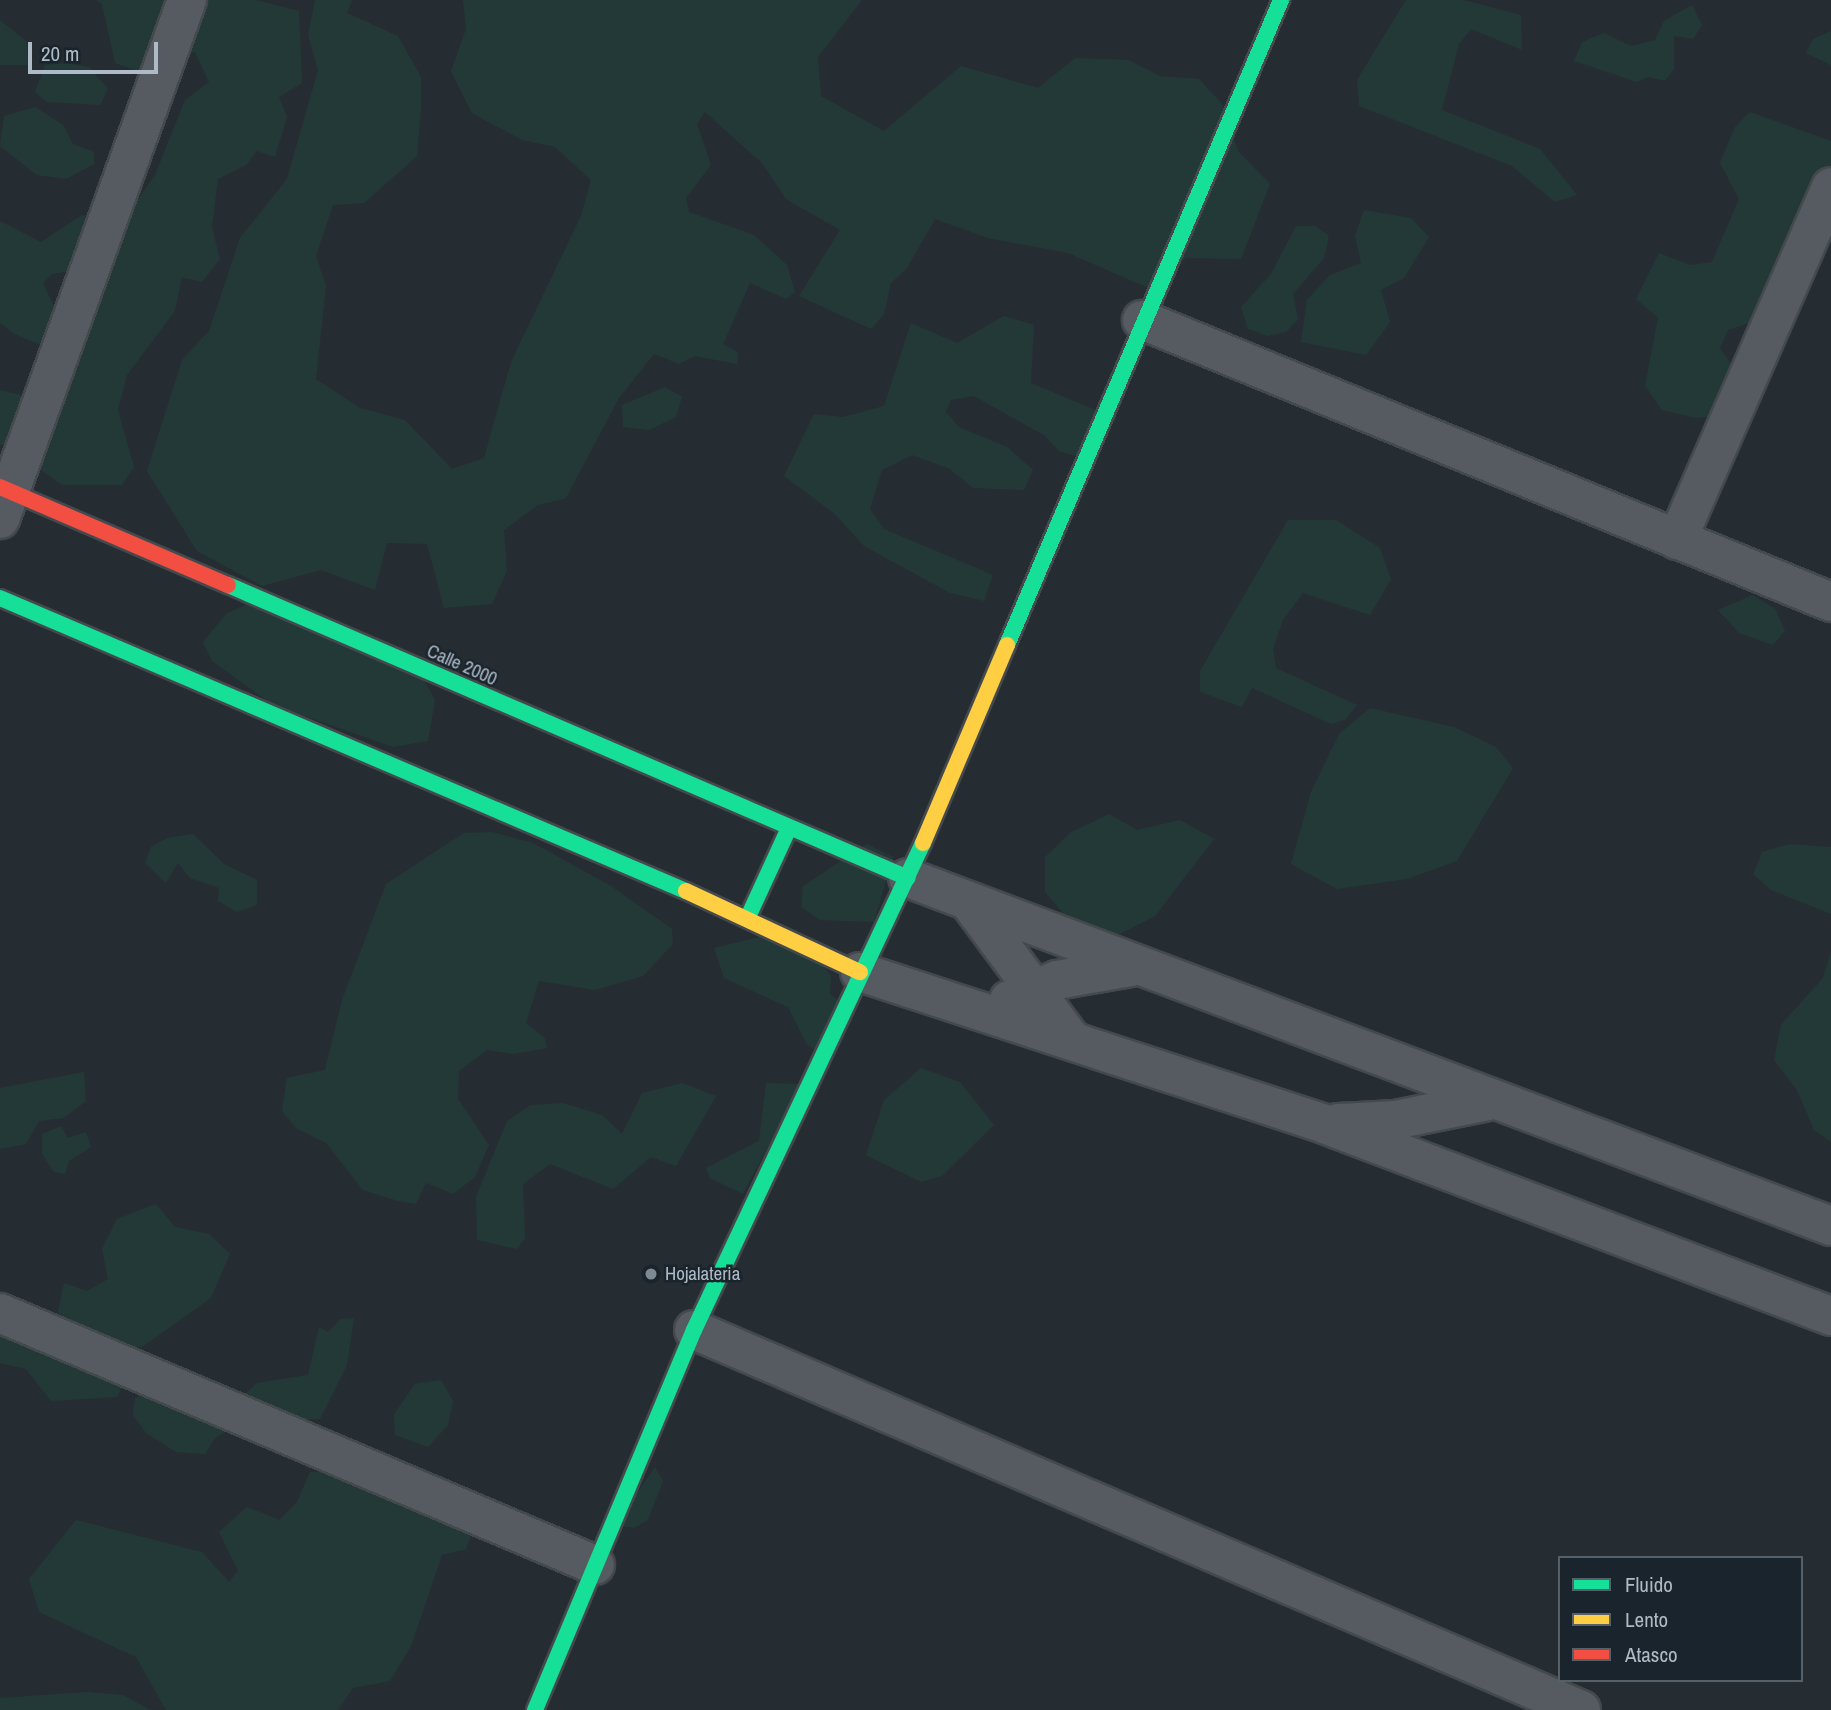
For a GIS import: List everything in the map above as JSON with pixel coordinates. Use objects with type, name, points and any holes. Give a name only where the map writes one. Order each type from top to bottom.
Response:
[{"type":"street","points":[[4,499],[187,0]]},
{"type":"street","points":[[535,1710],[694,1330],[860,972],[908,878],[1142,320],[1281,0]]},
{"type":"street","points":[[1677,540],[1831,187]]},
{"type":"street","points":[[1142,320],[1831,602]]},
{"type":"street","name":"Calle 2000","points":[[4,499],[788,830],[908,878]]},
{"type":"street","points":[[0,598],[748,917],[860,972],[985,1008],[1072,1041],[1324,1124],[1831,1317]]},
{"type":"street","points":[[748,917],[788,830]]},
{"type":"street","points":[[908,878],[1131,967],[1831,1226]]},
{"type":"street","points":[[967,900],[1021,968],[1031,993],[1072,1041]]},
{"type":"street","points":[[985,1008],[1031,993],[1056,980],[1131,967]]},
{"type":"street","points":[[1324,1124],[1395,1120],[1488,1101]]},
{"type":"street","points":[[0,1314],[595,1565]]},
{"type":"street","points":[[694,1330],[1581,1710]]},
{"type":"green space","points":[[96,0],[256,0],[299,11],[302,83],[279,97],[287,117],[275,157],[257,151],[246,165],[218,179],[212,227],[220,259],[202,282],[182,277],[175,311],[127,375],[118,410],[134,467],[122,485],[62,485],[41,470],[42,447],[107,243],[155,175],[185,100],[209,82],[195,52],[164,56],[138,71],[115,63],[102,4]]},
{"type":"green space","points":[[315,0],[352,0],[347,13],[398,36],[421,77],[417,156],[364,203],[333,205],[316,256],[326,286],[316,379],[360,408],[405,420],[452,469],[484,458],[511,362],[581,216],[591,180],[555,147],[522,140],[472,113],[451,71],[466,29],[463,0],[862,0],[818,57],[821,96],[884,131],[961,66],[1038,88],[1075,58],[1128,60],[1160,76],[1199,79],[1222,104],[1238,151],[1270,184],[1241,259],[1186,258],[1153,290],[1068,253],[988,238],[935,219],[907,268],[891,283],[884,314],[871,329],[799,296],[840,230],[786,199],[762,163],[705,112],[697,124],[711,165],[686,198],[689,212],[754,235],[787,265],[795,292],[786,299],[750,283],[723,344],[738,352],[737,364],[695,356],[679,364],[654,354],[619,398],[566,498],[538,505],[504,530],[507,571],[492,604],[444,608],[427,544],[387,543],[375,590],[321,570],[262,586],[197,551],[147,471],[182,360],[209,331],[240,238],[287,179],[318,70],[308,35]]},
{"type":"green space","points":[[1406,0],[1463,0],[1521,15],[1522,50],[1471,29],[1459,44],[1442,110],[1540,149],[1577,195],[1555,202],[1512,166],[1359,106],[1357,80]]},
{"type":"green space","points":[[1692,5],[1702,25],[1693,39],[1674,36],[1674,69],[1665,81],[1648,77],[1637,82],[1574,61],[1582,42],[1604,33],[1631,46],[1655,40],[1664,21]]},
{"type":"green space","points":[[0,20],[27,42],[28,65],[0,65]]},
{"type":"green space","points":[[1831,31],[1831,65],[1806,53],[1813,39]]},
{"type":"green space","points":[[66,63],[89,67],[108,89],[100,105],[47,102],[35,92],[45,65]]},
{"type":"green space","points":[[35,107],[63,125],[73,144],[94,152],[94,164],[66,179],[37,175],[0,146],[4,116]]},
{"type":"green space","points":[[1750,112],[1831,141],[1831,218],[1764,318],[1728,330],[1720,348],[1742,380],[1727,415],[1696,418],[1662,410],[1645,386],[1658,318],[1636,299],[1659,253],[1690,265],[1712,262],[1739,199],[1720,163],[1735,127]]},
{"type":"green space","points":[[1364,210],[1411,218],[1429,237],[1404,278],[1381,290],[1390,322],[1366,355],[1301,342],[1307,300],[1330,275],[1361,263],[1355,236]]},
{"type":"green space","points":[[82,215],[102,224],[93,267],[52,274],[43,283],[59,317],[41,345],[14,334],[0,323],[0,221],[41,242]]},
{"type":"green space","points":[[1296,226],[1315,226],[1329,236],[1324,258],[1293,294],[1298,319],[1286,332],[1268,336],[1248,329],[1241,307],[1271,274]]},
{"type":"green space","points":[[1004,316],[1034,325],[1031,383],[1117,419],[1081,457],[1060,452],[1044,435],[974,396],[951,400],[946,412],[959,427],[1007,447],[1033,470],[1024,490],[973,488],[950,469],[912,455],[882,470],[870,509],[884,529],[993,575],[984,601],[950,593],[864,546],[835,514],[784,476],[814,414],[843,417],[884,406],[911,323],[957,343]]},
{"type":"green space","points":[[665,387],[682,397],[676,417],[649,430],[623,427],[622,405]]},
{"type":"green space","points":[[0,390],[25,396],[18,450],[0,445]]},
{"type":"green space","points":[[1288,520],[1336,520],[1380,548],[1391,579],[1370,615],[1303,593],[1283,620],[1273,649],[1276,668],[1357,705],[1345,720],[1331,724],[1252,688],[1242,707],[1200,692],[1200,671]]},
{"type":"green space","points":[[271,594],[407,650],[435,700],[428,741],[393,747],[273,705],[212,661],[203,642],[227,613]]},
{"type":"green space","points":[[1753,595],[1775,609],[1785,631],[1773,645],[1739,633],[1718,610]]},
{"type":"green space","points":[[1370,708],[1454,727],[1496,747],[1513,768],[1457,861],[1407,879],[1337,889],[1291,864],[1311,792],[1339,734]]},
{"type":"green space","points":[[1109,814],[1137,830],[1180,820],[1214,839],[1155,916],[1114,937],[1071,922],[1045,892],[1045,857],[1070,833]]},
{"type":"green space","points":[[492,832],[533,843],[611,886],[672,929],[673,944],[643,976],[595,990],[539,981],[526,1023],[545,1038],[547,1048],[513,1054],[487,1050],[459,1071],[458,1099],[489,1145],[475,1177],[453,1194],[426,1183],[416,1204],[398,1201],[363,1190],[326,1143],[296,1128],[282,1111],[287,1078],[325,1070],[342,1000],[386,884],[464,833]]},
{"type":"green space","points":[[193,834],[224,864],[257,880],[257,905],[237,912],[218,901],[219,888],[190,878],[178,863],[166,883],[145,863],[151,847],[167,838]]},
{"type":"green space","points":[[867,844],[893,857],[874,922],[820,920],[801,907],[803,886]]},
{"type":"green space","points":[[1790,844],[1831,847],[1831,914],[1771,890],[1753,874],[1762,852]]},
{"type":"green space","points":[[788,930],[831,975],[830,994],[846,1007],[823,1058],[806,1043],[788,1007],[724,978],[714,948]]},
{"type":"green space","points":[[1831,951],[1831,1142],[1814,1130],[1797,1090],[1774,1060],[1781,1025],[1823,978]]},
{"type":"green space","points":[[921,1068],[960,1082],[994,1125],[942,1176],[921,1182],[866,1155],[884,1100]]},
{"type":"green space","points":[[84,1072],[86,1101],[64,1118],[39,1121],[26,1144],[0,1149],[0,1088]]},
{"type":"green space","points":[[682,1083],[716,1096],[676,1166],[651,1157],[613,1189],[550,1164],[523,1184],[525,1238],[517,1249],[477,1240],[476,1197],[507,1121],[531,1105],[563,1103],[602,1115],[622,1134],[642,1093]]},
{"type":"green space","points":[[766,1083],[801,1084],[743,1194],[710,1178],[706,1168],[759,1141]]},
{"type":"green space","points":[[61,1126],[68,1138],[86,1132],[91,1147],[69,1161],[65,1174],[54,1172],[42,1154],[42,1134]]},
{"type":"green space","points":[[156,1204],[175,1227],[209,1234],[230,1254],[211,1298],[142,1347],[88,1347],[58,1312],[64,1283],[87,1291],[108,1279],[102,1249],[117,1219]]},
{"type":"green space","points":[[354,1318],[347,1365],[320,1419],[299,1420],[244,1395],[257,1383],[308,1375],[319,1327],[328,1332],[340,1319]]},
{"type":"green space","points":[[0,1322],[130,1371],[117,1397],[51,1401],[26,1369],[0,1363]]},
{"type":"green space","points":[[441,1380],[453,1401],[448,1425],[428,1447],[395,1435],[394,1414],[415,1384]]},
{"type":"green space","points":[[153,1392],[237,1425],[215,1438],[205,1454],[176,1452],[146,1433],[133,1415],[135,1398]]},
{"type":"green space","points":[[655,1467],[663,1481],[648,1520],[634,1528],[615,1525]]},
{"type":"green space","points":[[354,1470],[475,1526],[466,1549],[442,1555],[411,1646],[390,1681],[353,1688],[338,1710],[166,1710],[136,1657],[39,1612],[29,1579],[76,1520],[202,1552],[229,1582],[238,1571],[219,1532],[247,1507],[279,1520],[297,1502],[310,1472]]},
{"type":"green space","points":[[87,1692],[123,1695],[150,1710],[0,1710],[0,1698]]},
{"type":"traffic: fast","points":[[1007,645],[1281,0]]},
{"type":"traffic: fast","points":[[228,585],[908,878]]},
{"type":"traffic: fast","points":[[0,598],[686,891]]},
{"type":"traffic: fast","points":[[748,917],[788,830]]},
{"type":"traffic: fast","points":[[535,1710],[694,1330],[923,843]]},
{"type":"traffic: slow","points":[[923,843],[1007,645]]},
{"type":"traffic: slow","points":[[686,891],[860,972]]},
{"type":"traffic: jam","points":[[0,487],[228,585]]},
{"type":"place","name":"Hojalateria","points":[[651,1274]]}]
